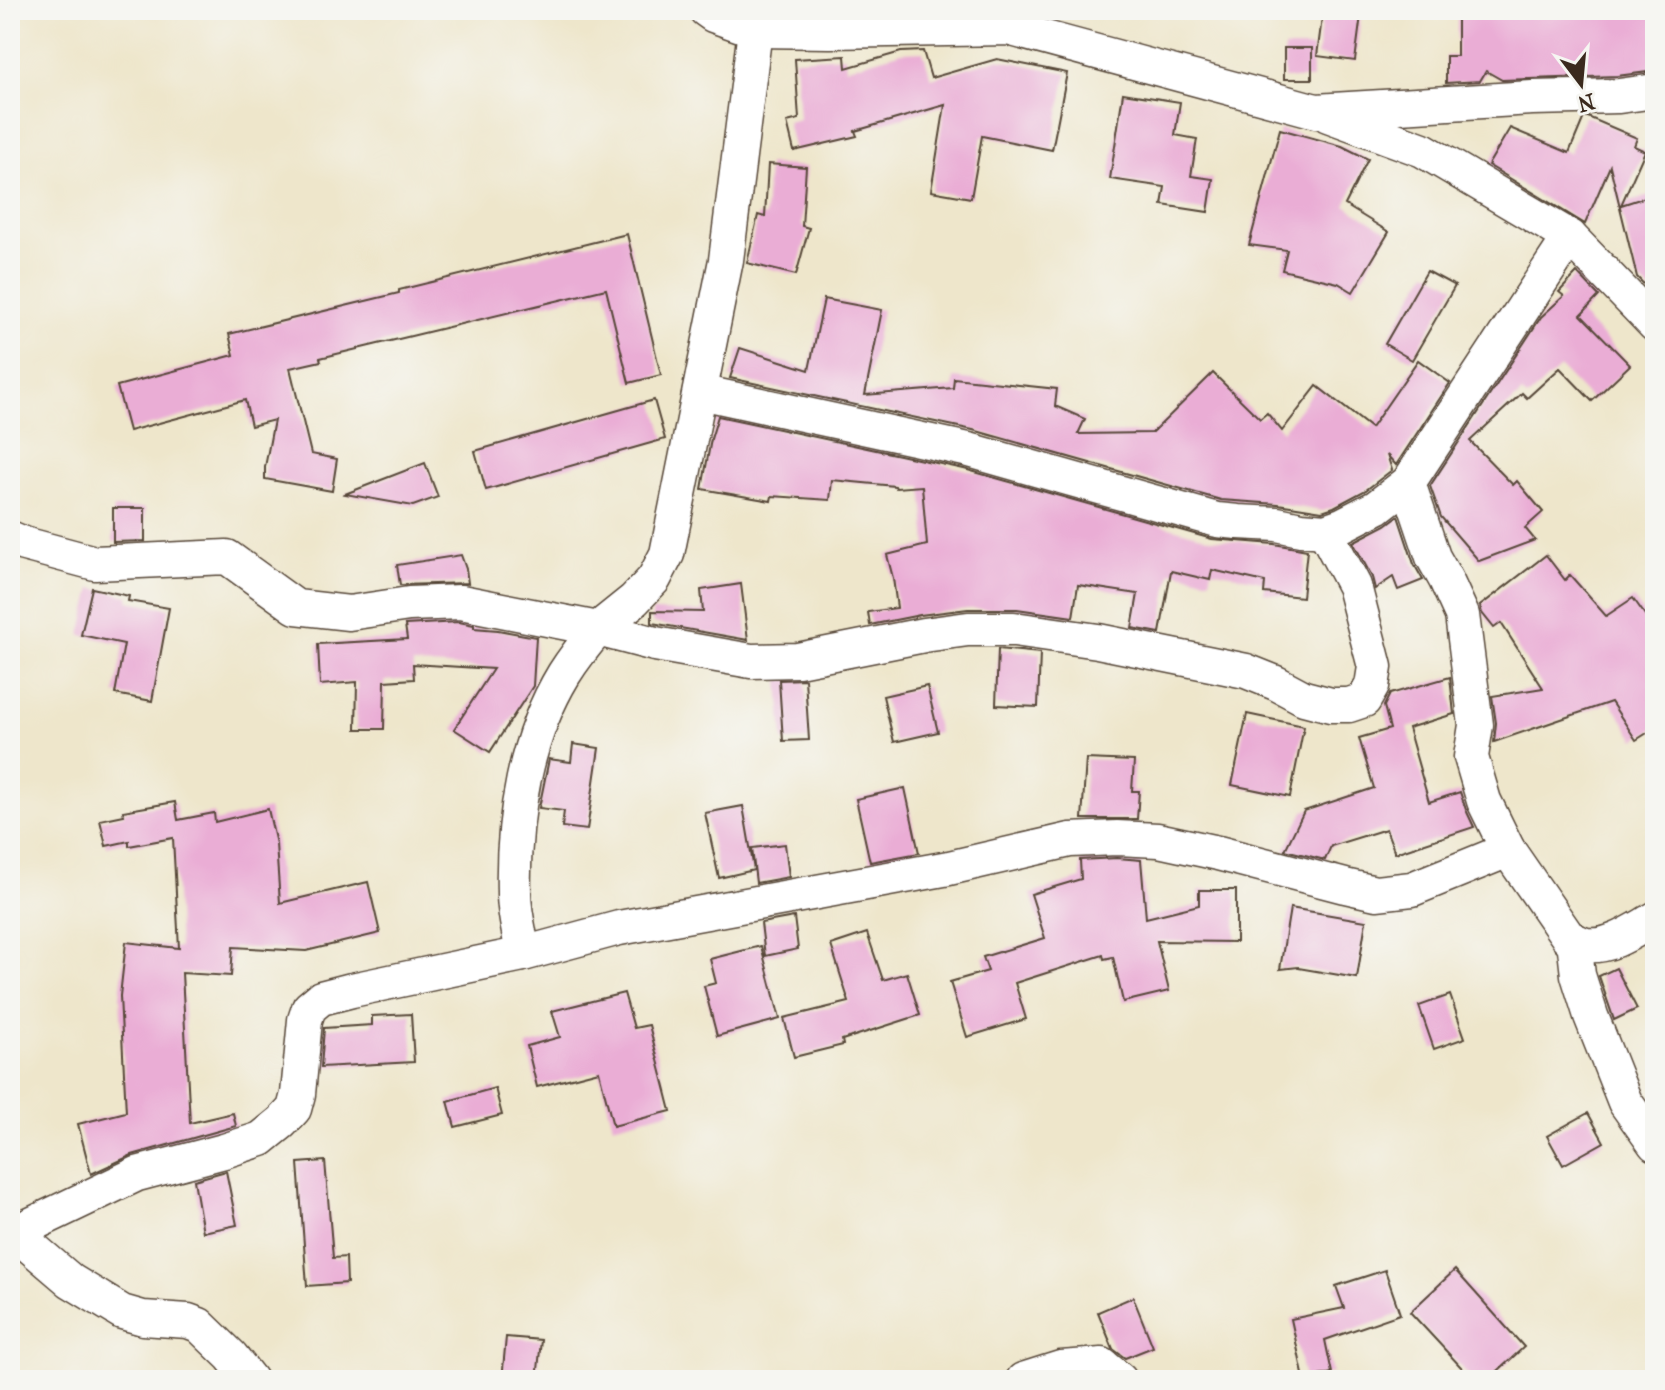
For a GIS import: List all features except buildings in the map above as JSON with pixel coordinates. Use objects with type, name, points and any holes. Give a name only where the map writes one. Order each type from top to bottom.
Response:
[{"type":"street","points":[[706,10],[755,30],[831,21],[1009,19],[1316,111],[1423,150],[1570,237],[1655,325]]},
{"type":"street","points":[[523,954],[514,897],[514,842],[528,758],[544,715],[564,675],[598,629],[654,579],[667,554],[726,260],[755,30]]},
{"type":"street","points":[[1316,111],[1619,96],[1655,91]]},
{"type":"street","points":[[700,392],[969,450],[1217,520],[1325,531],[1377,507],[1408,483],[1570,237]]},
{"type":"street","points":[[1408,483],[1433,557],[1462,615],[1476,725],[1471,757],[1484,801],[1508,850],[1568,937],[1583,945],[1598,945],[1623,936],[1655,919]]},
{"type":"street","points":[[10,538],[95,563],[227,557],[296,607],[349,613],[409,604],[461,602],[598,629],[655,644],[751,661],[798,660],[953,631],[1014,629],[1098,641],[1246,671],[1304,698],[1331,705],[1349,705],[1364,700],[1372,686],[1375,667],[1354,586],[1325,531]]},
{"type":"street","points":[[250,1380],[199,1325],[188,1321],[143,1318],[122,1312],[71,1281],[13,1231],[137,1174],[261,1139],[294,1109],[305,1020],[309,1008],[321,998],[523,954],[619,928],[949,868],[1070,840],[1158,840],[1376,893],[1412,889],[1508,850]]},
{"type":"street","points":[[1574,940],[1578,975],[1625,1102],[1655,1144]]},
{"type":"street","points":[[1023,1380],[1061,1368],[1102,1365],[1120,1380]]}]
